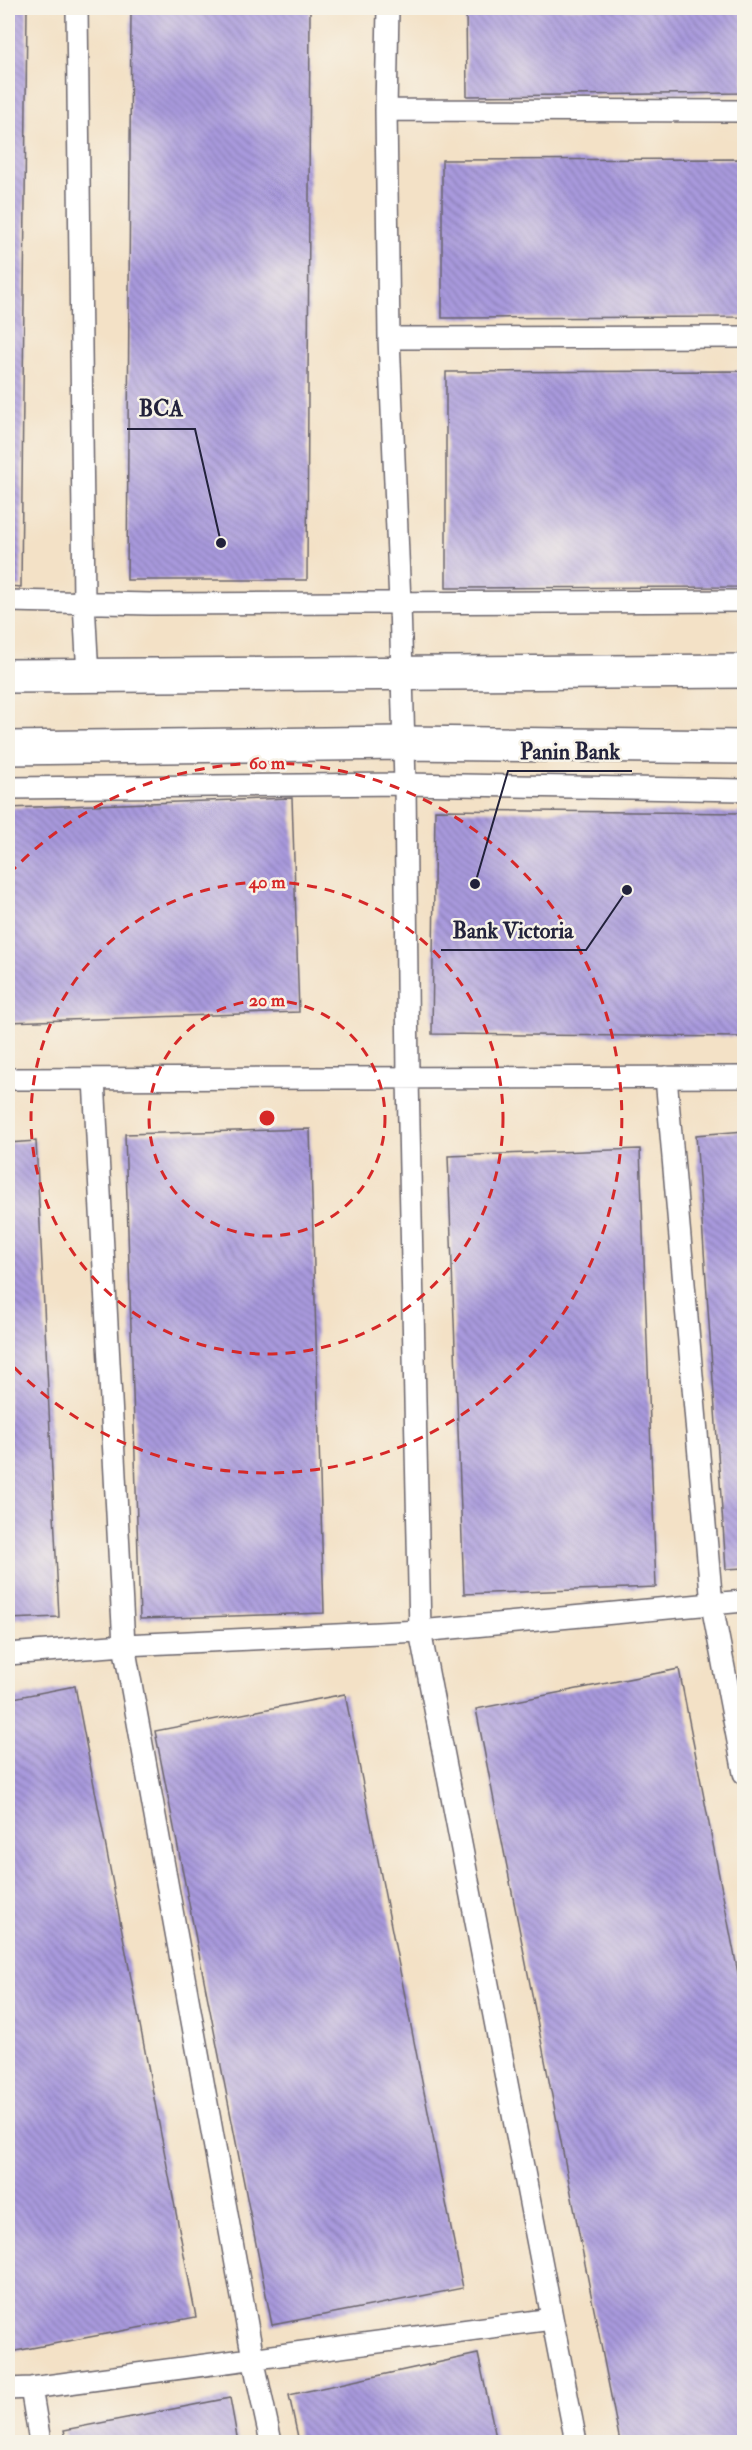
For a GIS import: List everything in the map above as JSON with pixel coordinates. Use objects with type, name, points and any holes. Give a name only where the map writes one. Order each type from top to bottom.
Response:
[{"type":"street","points":[[8,676],[744,671]]},
{"type":"street","points":[[8,748],[403,744],[744,747]]},
{"type":"lane","points":[[77,8],[84,602],[88,676]]},
{"type":"lane","points":[[388,8],[386,110],[389,338],[405,784],[408,1078],[420,1630],[576,2442]]},
{"type":"lane","points":[[386,110],[744,111]]},
{"type":"lane","points":[[389,338],[744,337]]},
{"type":"lane","points":[[8,601],[150,604],[744,601]]},
{"type":"lane","points":[[8,788],[405,784],[744,790]]},
{"type":"lane","points":[[666,1077],[712,1605],[744,1773]]},
{"type":"lane","points":[[8,1079],[744,1077]]},
{"type":"lane","points":[[94,1079],[124,1645],[253,2358],[271,2442]]},
{"type":"lane","points":[[8,1654],[124,1645],[420,1630],[744,1601]]},
{"type":"lane","points":[[8,2389],[31,2388],[552,2319]]},
{"type":"lane","points":[[31,2388],[40,2442]]},
{"type":"building","points":[[8,8],[27,8],[21,587],[8,586]]},
{"type":"building","points":[[131,8],[310,8],[307,580],[127,580]]},
{"type":"building","points":[[466,8],[744,8],[744,93],[467,96]]},
{"type":"building","points":[[744,159],[744,317],[442,318],[442,160]]},
{"type":"building","points":[[744,371],[744,587],[446,588],[446,372]]},
{"type":"building","points":[[292,798],[299,1012],[8,1022],[8,808]]},
{"type":"building","points":[[435,810],[744,813],[744,1037],[432,1034]]},
{"type":"building","points":[[310,1129],[324,1613],[140,1619],[125,1134]]},
{"type":"building","points":[[744,1131],[744,1568],[726,1569],[696,1135]]},
{"type":"building","points":[[36,1141],[59,1617],[8,1619],[8,1143]]},
{"type":"building","points":[[640,1149],[656,1587],[464,1594],[448,1156]]},
{"type":"building","points":[[679,1669],[744,2004],[744,2442],[620,2442],[476,1709]]},
{"type":"building","points":[[75,1686],[196,2317],[10,2352],[8,2339],[8,1699]]},
{"type":"building","points":[[345,1694],[463,2288],[272,2325],[155,1731]]},
{"type":"building","points":[[478,2354],[497,2442],[299,2442],[289,2395]]},
{"type":"building","points":[[230,2398],[238,2442],[67,2442],[64,2430]]},
{"type":"place","name":"BCA","points":[[221,543]]},
{"type":"place","name":"Panin Bank","points":[[475,884]]},
{"type":"place","name":"Bank Victoria","points":[[627,890]]}]
